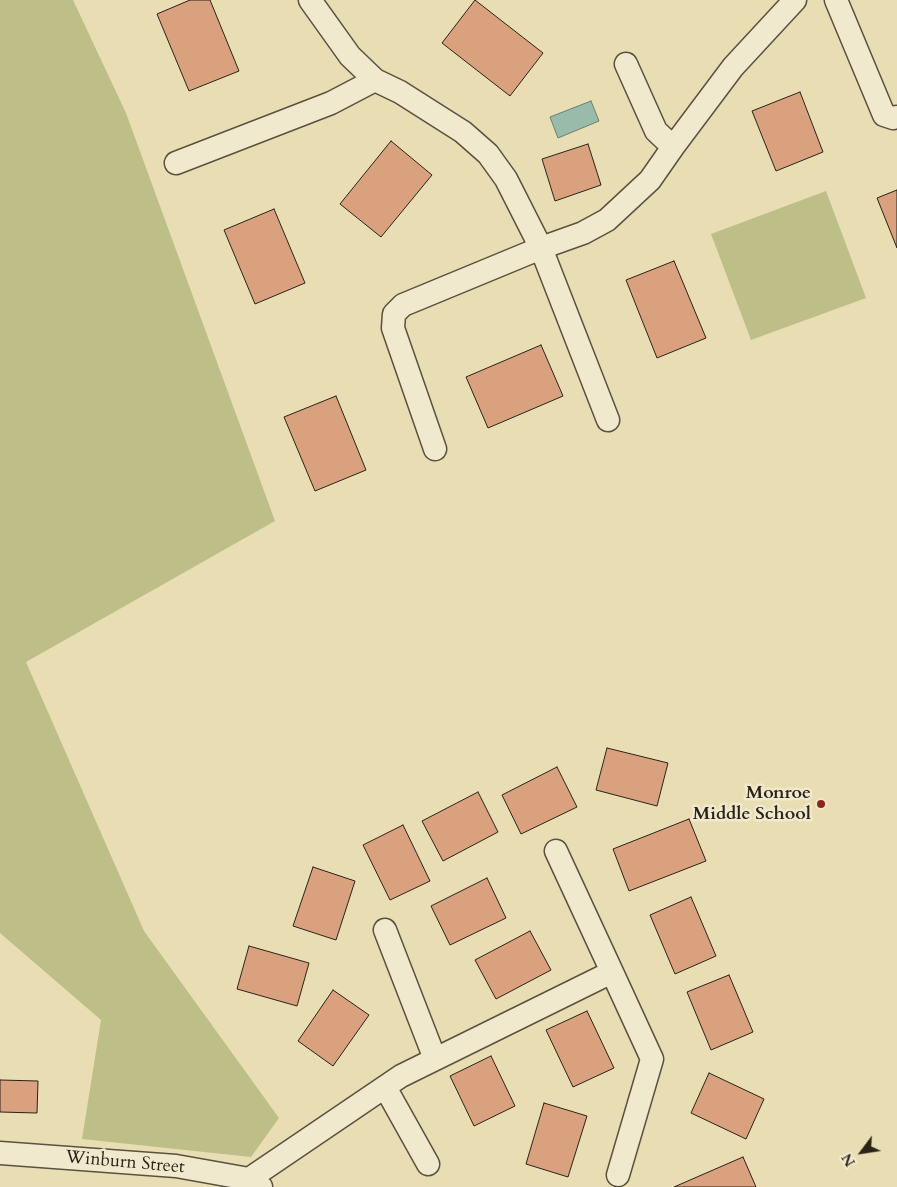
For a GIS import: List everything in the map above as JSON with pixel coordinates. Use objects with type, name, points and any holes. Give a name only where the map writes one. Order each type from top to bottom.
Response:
[{"type":"street","points":[[310,0],[350,56],[375,80],[400,92],[463,132],[488,154],[506,179],[541,248],[608,420]]},
{"type":"street","points":[[836,0],[884,116],[893,118],[897,116]]},
{"type":"street","points":[[435,448],[393,328],[394,314],[403,305],[541,248],[583,234],[606,220],[650,180],[734,67],[796,1]]},
{"type":"street","points":[[626,64],[656,131],[673,147]]},
{"type":"street","points":[[176,163],[331,103],[375,80]]},
{"type":"street","points":[[556,851],[652,1060],[618,1176]]},
{"type":"street","points":[[385,930],[435,1059]]},
{"type":"street","points":[[255,1183],[401,1076],[612,972]]},
{"type":"street","points":[[385,1087],[428,1164]]},
{"type":"street","name":"Winburn Street","points":[[0,1153],[176,1166],[255,1183]]},
{"type":"green space","points":[[0,0],[73,0],[126,113],[275,521],[26,662],[144,931],[279,1118],[251,1157],[82,1139],[101,1020],[0,933]]},
{"type":"green space","points":[[826,191],[866,298],[751,340],[711,234]]},
{"type":"shaded area","points":[[591,101],[599,121],[558,138],[550,117]]},
{"type":"building","points":[[190,0],[210,0],[239,71],[189,91],[157,14]]},
{"type":"building","points":[[475,0],[543,53],[510,96],[442,43]]},
{"type":"building","points":[[800,92],[823,152],[776,171],[752,111]]},
{"type":"building","points":[[391,141],[432,175],[381,237],[340,204]]},
{"type":"building","points":[[588,144],[601,185],[555,201],[542,159]]},
{"type":"building","points":[[897,190],[897,248],[877,198]]},
{"type":"building","points":[[274,209],[305,283],[255,304],[224,230]]},
{"type":"building","points":[[674,261],[706,338],[657,358],[626,280]]},
{"type":"building","points":[[541,345],[563,396],[488,428],[466,377]]},
{"type":"building","points":[[336,396],[366,470],[315,491],[284,417]]},
{"type":"building","points":[[607,748],[668,763],[657,806],[596,790]]},
{"type":"building","points":[[557,767],[577,807],[521,834],[502,795]]},
{"type":"building","points":[[478,792],[498,832],[443,861],[422,821]]},
{"type":"building","points":[[689,819],[706,861],[629,891],[613,849]]},
{"type":"building","points":[[403,825],[430,881],[390,900],[363,845]]},
{"type":"building","points":[[313,867],[355,881],[336,940],[293,926]]},
{"type":"building","points":[[487,878],[506,918],[450,945],[431,906]]},
{"type":"building","points":[[691,897],[716,956],[675,974],[650,915]]},
{"type":"building","points":[[530,931],[551,970],[496,999],[475,960]]},
{"type":"building","points":[[249,946],[309,963],[297,1006],[237,989]]},
{"type":"building","points":[[729,975],[753,1032],[711,1050],[687,992]]},
{"type":"building","points":[[333,990],[369,1015],[333,1066],[298,1041]]},
{"type":"building","points":[[587,1011],[614,1068],[573,1087],[546,1030]]},
{"type":"building","points":[[491,1056],[515,1106],[474,1126],[450,1076]]},
{"type":"building","points":[[709,1073],[764,1099],[746,1139],[691,1113]]},
{"type":"building","points":[[0,1080],[38,1081],[37,1113],[0,1112]]},
{"type":"building","points":[[544,1103],[587,1116],[568,1177],[526,1164]]},
{"type":"building","points":[[743,1157],[756,1187],[674,1187]]},
{"type":"place","name":"Monroe Middle School","points":[[821,804]]}]
